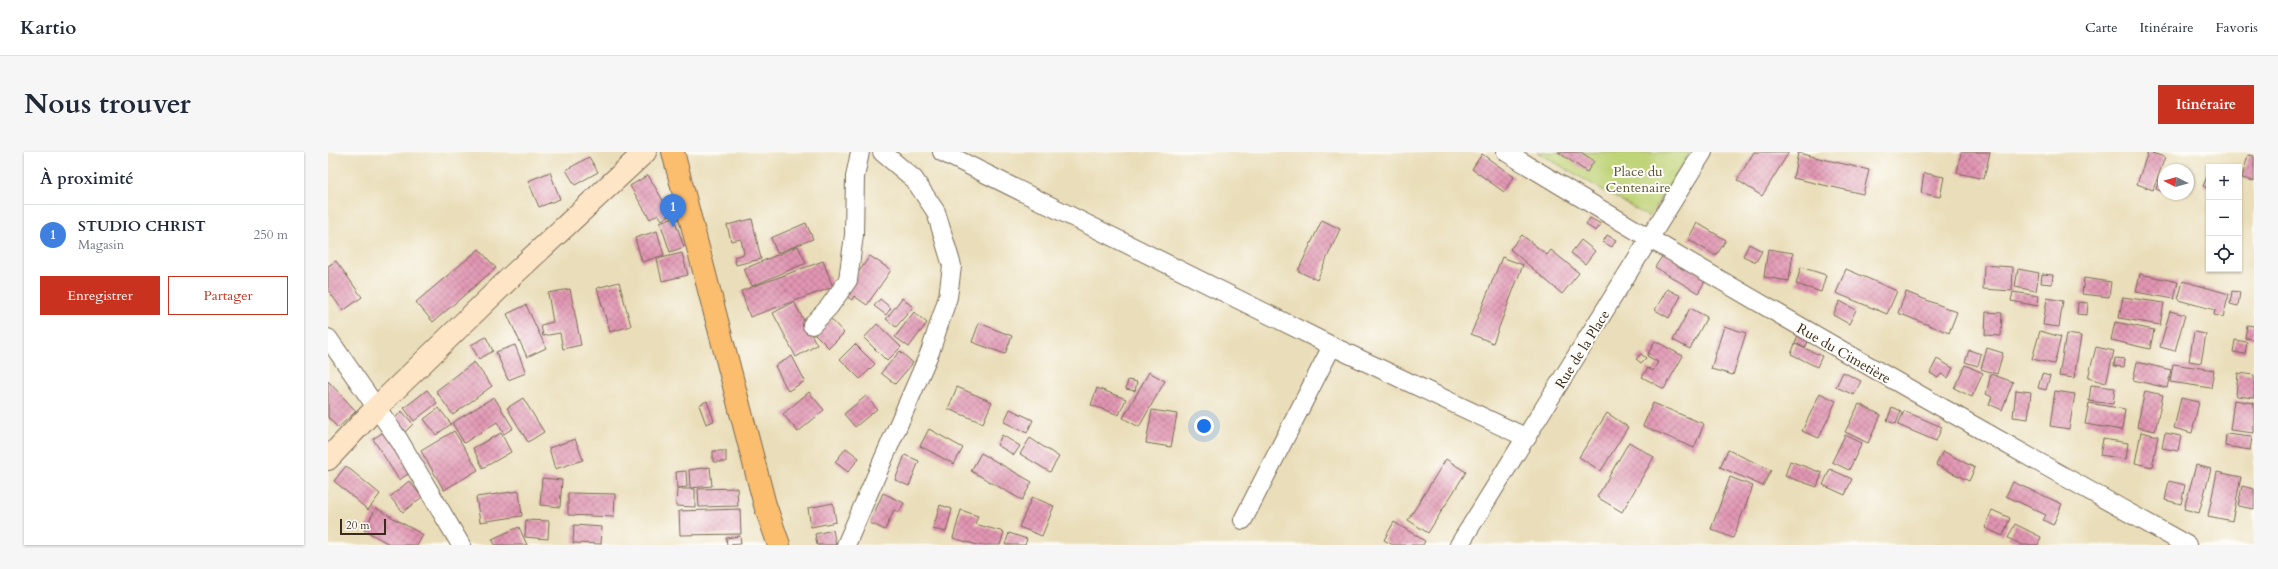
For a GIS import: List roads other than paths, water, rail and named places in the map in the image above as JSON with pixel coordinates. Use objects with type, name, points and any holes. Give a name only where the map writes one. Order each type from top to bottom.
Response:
[{"type":"main road","points":[[673,152],[765,505],[779,545]]},
{"type":"street","points":[[328,459],[375,409],[513,275],[645,152]]},
{"type":"street","points":[[812,326],[829,307],[848,280],[854,235],[855,177],[860,152]]},
{"type":"street","points":[[846,545],[930,352],[948,296],[952,266],[936,212],[914,179],[882,152]]},
{"type":"street","points":[[942,152],[1332,346],[1527,438]]},
{"type":"street","name":"Rue du Cimetière","points":[[1506,152],[1650,240],[1946,412],[2187,545]]},
{"type":"street","name":"Rue de la Place","points":[[1459,545],[1650,240],[1703,152]]},
{"type":"street","points":[[328,338],[375,409],[399,440],[461,545]]},
{"type":"street","points":[[1243,520],[1332,346]]},
{"type":"place","name":"STUDIO CHRIST","points":[[673,227]]},
{"type":"park label","name":"Place du Centenaire","points":[[1638,180]]}]
